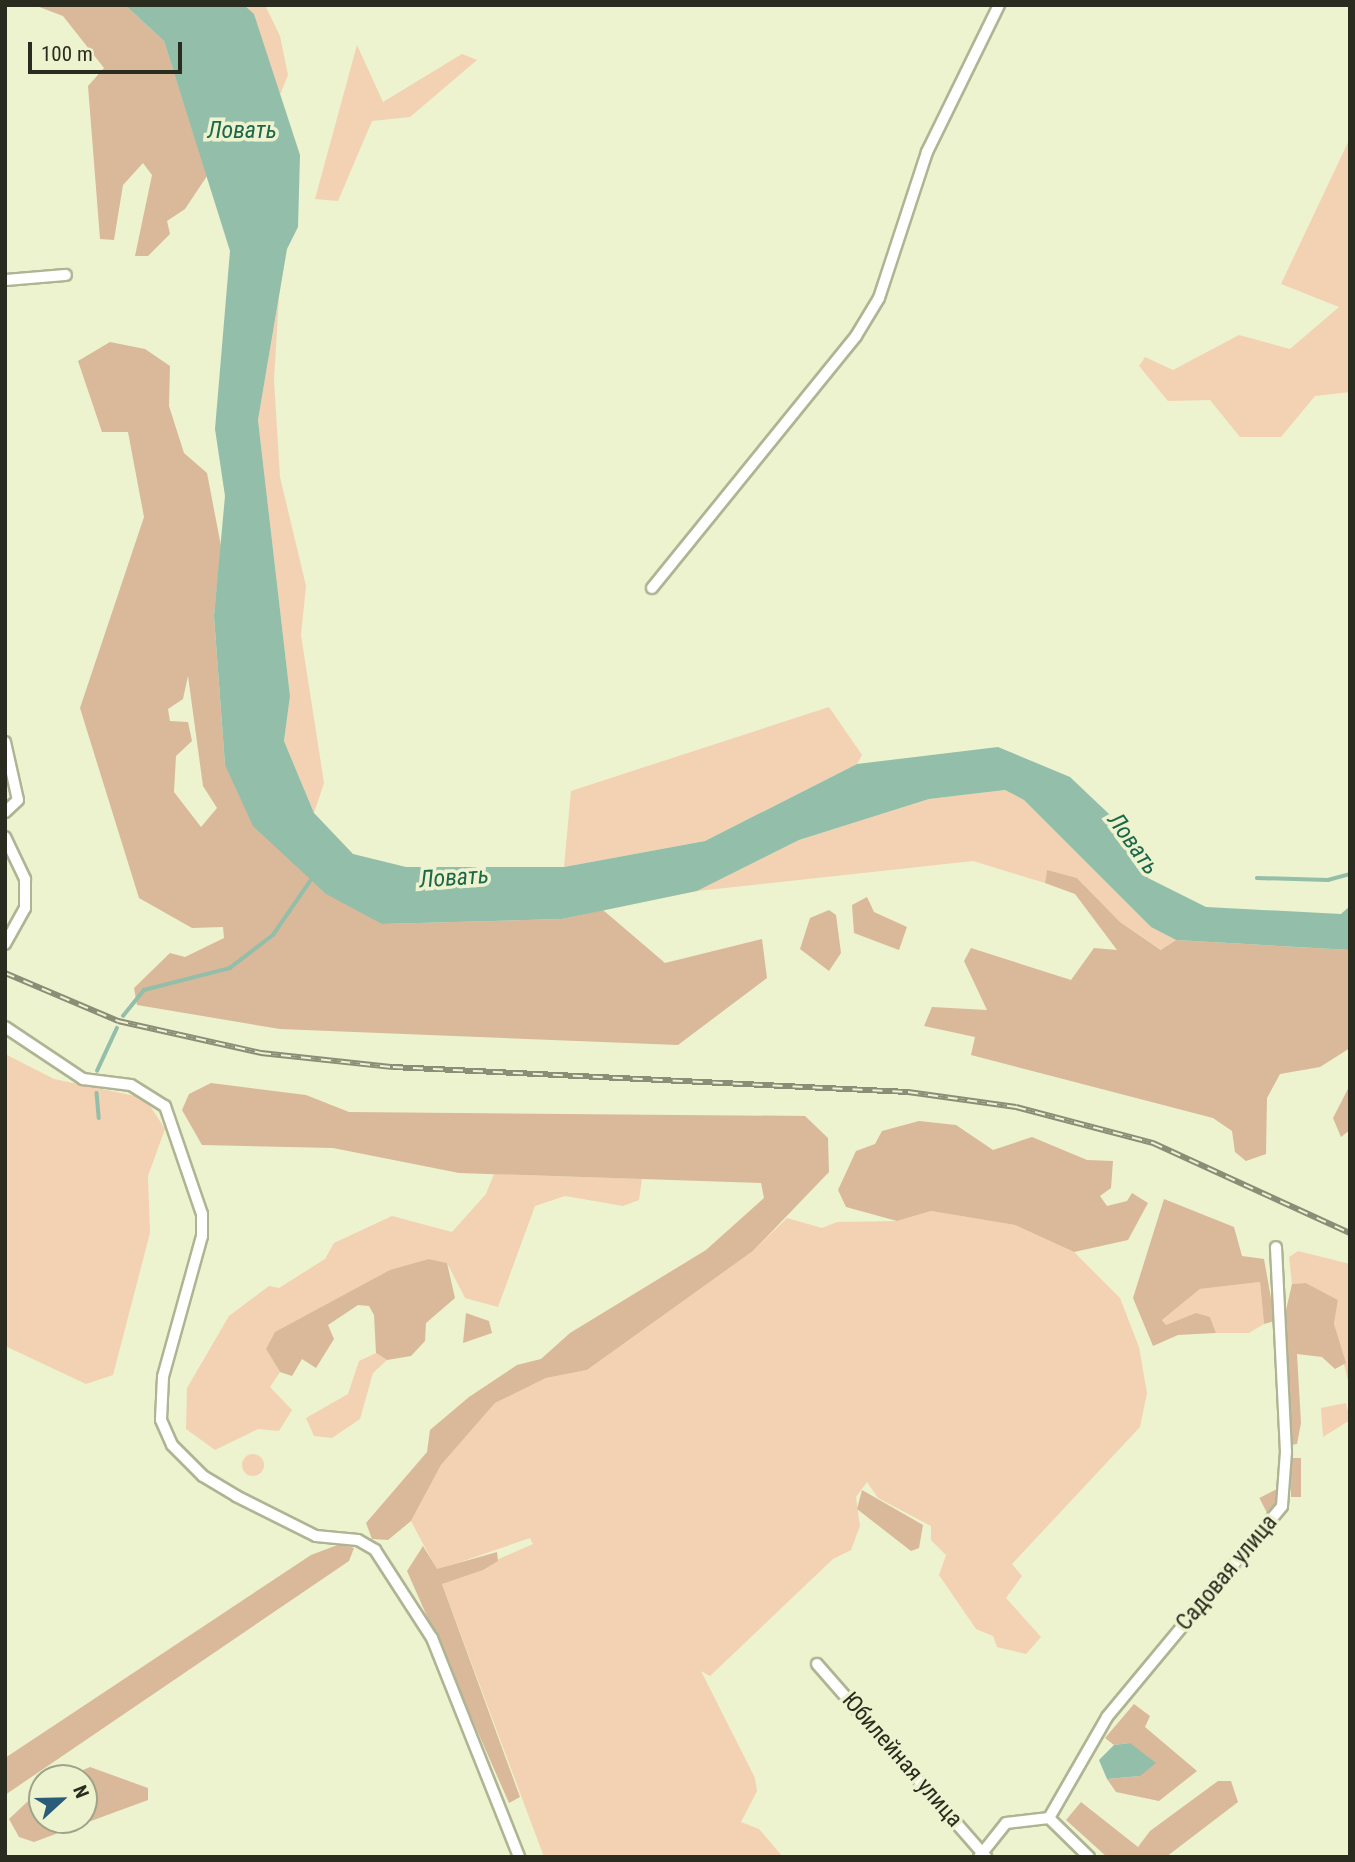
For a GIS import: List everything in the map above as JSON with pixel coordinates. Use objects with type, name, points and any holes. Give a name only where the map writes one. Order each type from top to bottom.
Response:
[{"type":"street","points":[[652,588],[873,308],[926,152],[999,5]]},
{"type":"street","points":[[5,280],[66,275]]},
{"type":"street","points":[[5,742],[18,800],[5,812]]},
{"type":"street","points":[[5,837],[25,879],[25,908],[5,944]]},
{"type":"street","points":[[5,1027],[83,1079],[131,1085],[165,1106],[202,1214],[202,1236],[163,1377],[161,1420],[172,1445],[203,1476],[236,1496],[316,1536],[358,1540],[375,1549],[432,1638],[519,1857]]},
{"type":"street","name":"Садовая улица","points":[[1049,1818],[1107,1717],[1282,1506],[1286,1452],[1276,1247]]},
{"type":"street","name":"Юбилейная улица","points":[[817,1664],[982,1855]]},
{"type":"street","points":[[982,1855],[1006,1823],[1049,1818],[1089,1857]]},
{"type":"shaded area","points":[[34,5],[125,5],[164,41],[207,176],[185,209],[167,221],[170,234],[148,256],[135,256],[152,175],[143,163],[123,185],[114,240],[100,239],[88,86],[104,68],[63,16]]},
{"type":"shaded area","points":[[244,5],[265,5],[280,36],[288,75],[280,95],[254,15]]},
{"type":"shaded area","points":[[357,45],[383,102],[462,54],[477,60],[410,117],[372,121],[338,201],[315,199]]},
{"type":"shaded area","points":[[1350,138],[1350,392],[1315,396],[1281,437],[1240,437],[1210,400],[1168,401],[1139,366],[1145,357],[1173,370],[1239,335],[1290,349],[1339,307],[1281,284]]},
{"type":"shaded area","points":[[279,297],[274,380],[280,477],[306,586],[301,635],[324,783],[314,813],[284,741],[290,696],[258,420]]},
{"type":"shaded area","points":[[110,342],[145,349],[170,366],[169,406],[184,453],[207,473],[221,546],[214,616],[225,765],[382,924],[562,919],[603,910],[665,963],[762,939],[767,978],[678,1045],[280,1029],[137,1005],[134,988],[170,953],[185,957],[224,938],[223,927],[192,928],[139,898],[80,708],[144,517],[128,432],[102,432],[78,361]],"holes":[[[188,676],[203,786],[217,808],[201,827],[174,792],[176,756],[192,741],[188,722],[170,721],[168,709],[183,699]]]},
{"type":"shaded area","points":[[829,707],[862,755],[857,764],[705,841],[564,867],[571,791]]},
{"type":"shaded area","points":[[1005,790],[1024,800],[1151,927],[1176,940],[1162,950],[1120,922],[1077,878],[1047,871],[1045,883],[973,861],[697,891],[799,840],[929,799]]},
{"type":"shaded area","points":[[1047,870],[1077,878],[1120,922],[1161,950],[1176,940],[1350,950],[1350,1048],[1320,1067],[1280,1074],[1267,1098],[1266,1154],[1246,1161],[1235,1152],[1232,1131],[1213,1118],[971,1055],[975,1037],[924,1026],[932,1007],[987,1010],[964,961],[971,948],[1071,980],[1094,948],[1117,950],[1075,894],[1045,883]]},
{"type":"shaded area","points":[[867,897],[874,912],[907,927],[899,950],[854,933],[852,905]]},
{"type":"shaded area","points":[[829,910],[836,915],[841,953],[829,971],[800,949],[810,918]]},
{"type":"shaded area","points":[[5,1054],[54,1079],[145,1098],[165,1129],[148,1176],[150,1233],[113,1375],[86,1384],[5,1346]]},
{"type":"shaded area","points":[[211,1083],[306,1095],[349,1112],[805,1116],[828,1138],[829,1172],[753,1251],[587,1370],[546,1378],[495,1403],[441,1465],[411,1521],[388,1540],[372,1539],[366,1523],[427,1452],[430,1430],[469,1397],[517,1365],[541,1359],[570,1333],[706,1250],[764,1198],[761,1183],[459,1173],[333,1148],[202,1145],[182,1110],[189,1094]]},
{"type":"shaded area","points":[[1350,1085],[1350,1130],[1341,1137],[1333,1118]]},
{"type":"shaded area","points":[[919,1121],[956,1125],[993,1150],[1032,1137],[1087,1160],[1113,1161],[1111,1188],[1100,1196],[1107,1206],[1127,1201],[1132,1193],[1148,1203],[1128,1240],[1074,1252],[1015,1225],[931,1211],[897,1221],[846,1207],[838,1190],[856,1151],[875,1144],[882,1131]]},
{"type":"shaded area","points":[[494,1174],[642,1179],[639,1200],[623,1206],[565,1196],[535,1206],[498,1307],[465,1298],[447,1263],[429,1259],[266,1349],[280,1372],[270,1387],[292,1410],[279,1431],[258,1429],[215,1450],[186,1429],[187,1388],[229,1316],[269,1286],[279,1288],[325,1259],[334,1243],[392,1216],[452,1232],[486,1194]]},
{"type":"shaded area","points":[[1164,1199],[1234,1227],[1242,1256],[1264,1259],[1275,1321],[1264,1324],[1260,1282],[1200,1289],[1162,1320],[1166,1325],[1196,1313],[1210,1317],[1216,1333],[1178,1335],[1153,1346],[1133,1298]]},
{"type":"shaded area","points":[[931,1211],[1015,1225],[1074,1252],[1120,1298],[1139,1347],[1147,1393],[1140,1427],[1012,1564],[1022,1576],[1006,1598],[1041,1637],[1026,1654],[997,1647],[993,1636],[976,1629],[939,1575],[946,1555],[931,1540],[931,1526],[878,1498],[867,1482],[856,1497],[860,1526],[851,1550],[833,1559],[710,1676],[701,1671],[755,1778],[757,1791],[741,1822],[759,1829],[783,1857],[544,1857],[442,1584],[533,1544],[530,1538],[437,1570],[411,1521],[441,1465],[495,1403],[546,1378],[587,1370],[753,1251],[787,1218],[822,1228],[837,1222],[897,1221]]},
{"type":"shaded area","points":[[1298,1251],[1350,1264],[1350,1389],[1334,1324],[1338,1300],[1306,1283],[1292,1284],[1289,1257]]},
{"type":"shaded area","points":[[429,1259],[447,1263],[455,1298],[426,1323],[425,1341],[411,1356],[387,1360],[376,1353],[374,1315],[369,1306],[358,1305],[328,1325],[334,1339],[316,1368],[302,1359],[292,1376],[280,1372],[266,1349],[275,1332],[390,1270]]},
{"type":"shaded area","points":[[1260,1282],[1264,1324],[1249,1333],[1216,1333],[1210,1317],[1166,1325],[1162,1320],[1200,1289]]},
{"type":"shaded area","points":[[1306,1283],[1338,1300],[1334,1324],[1346,1363],[1335,1369],[1322,1357],[1297,1354],[1301,1423],[1297,1444],[1290,1445],[1283,1323],[1292,1284]]},
{"type":"shaded area","points":[[466,1313],[489,1321],[492,1333],[463,1343]]},
{"type":"shaded area","points":[[376,1353],[387,1360],[373,1373],[360,1419],[332,1438],[314,1436],[306,1418],[348,1394],[359,1361]]},
{"type":"shaded area","points":[[1346,1403],[1350,1420],[1323,1437],[1321,1408]]},
{"type":"shaded area","points":[[253,1454],[261,1457],[264,1465],[261,1473],[253,1476],[245,1473],[242,1465],[245,1457]]},
{"type":"shaded area","points":[[1291,1458],[1301,1458],[1301,1497],[1291,1497]]},
{"type":"shaded area","points":[[1279,1488],[1287,1504],[1268,1514],[1259,1498]]},
{"type":"shaded area","points":[[862,1490],[923,1525],[919,1548],[911,1551],[857,1509]]},
{"type":"shaded area","points":[[340,1544],[354,1548],[349,1561],[51,1764],[28,1764],[28,1779],[5,1795],[5,1758],[311,1555]]},
{"type":"shaded area","points":[[423,1546],[437,1569],[497,1552],[498,1561],[483,1570],[442,1584],[520,1797],[509,1803],[407,1571]]},
{"type":"shaded area","points":[[1134,1704],[1150,1716],[1145,1727],[1197,1771],[1159,1801],[1116,1792],[1107,1779],[1140,1776],[1130,1743],[1114,1745],[1105,1738]]},
{"type":"shaded area","points":[[98,1770],[148,1788],[148,1800],[98,1818]]},
{"type":"shaded area","points":[[1218,1781],[1231,1781],[1238,1802],[1166,1857],[1107,1857],[1066,1820],[1081,1802],[1138,1847],[1150,1831]]},
{"type":"shaded area","points":[[28,1801],[28,1834],[56,1834],[34,1842],[19,1837],[9,1819]]},
{"type":"water","name":"Ловать","points":[[125,5],[244,5],[254,14],[300,155],[298,227],[287,249],[258,420],[290,696],[284,741],[314,813],[353,854],[406,867],[564,867],[705,841],[857,764],[998,747],[1070,777],[1109,814],[1148,878],[1206,907],[1341,914],[1350,906],[1350,950],[1176,940],[1151,927],[1024,800],[1005,790],[929,799],[799,840],[697,891],[562,919],[382,924],[326,894],[253,826],[225,765],[214,616],[225,496],[215,429],[230,251],[164,41]]},
{"type":"water","points":[[1130,1743],[1156,1763],[1140,1776],[1107,1779],[1099,1760],[1114,1745]]},
{"type":"waterway","points":[[1257,878],[1328,880],[1350,874]]},
{"type":"waterway","points":[[123,1016],[144,990],[230,968],[273,935],[313,877]]},
{"type":"waterway","points":[[97,1071],[117,1028]]},
{"type":"waterway","points":[[97,1093],[99,1118]]},
{"type":"railway","points":[[5,973],[118,1021],[261,1053],[393,1067],[908,1092],[1016,1107],[1153,1143],[1350,1233]]}]
